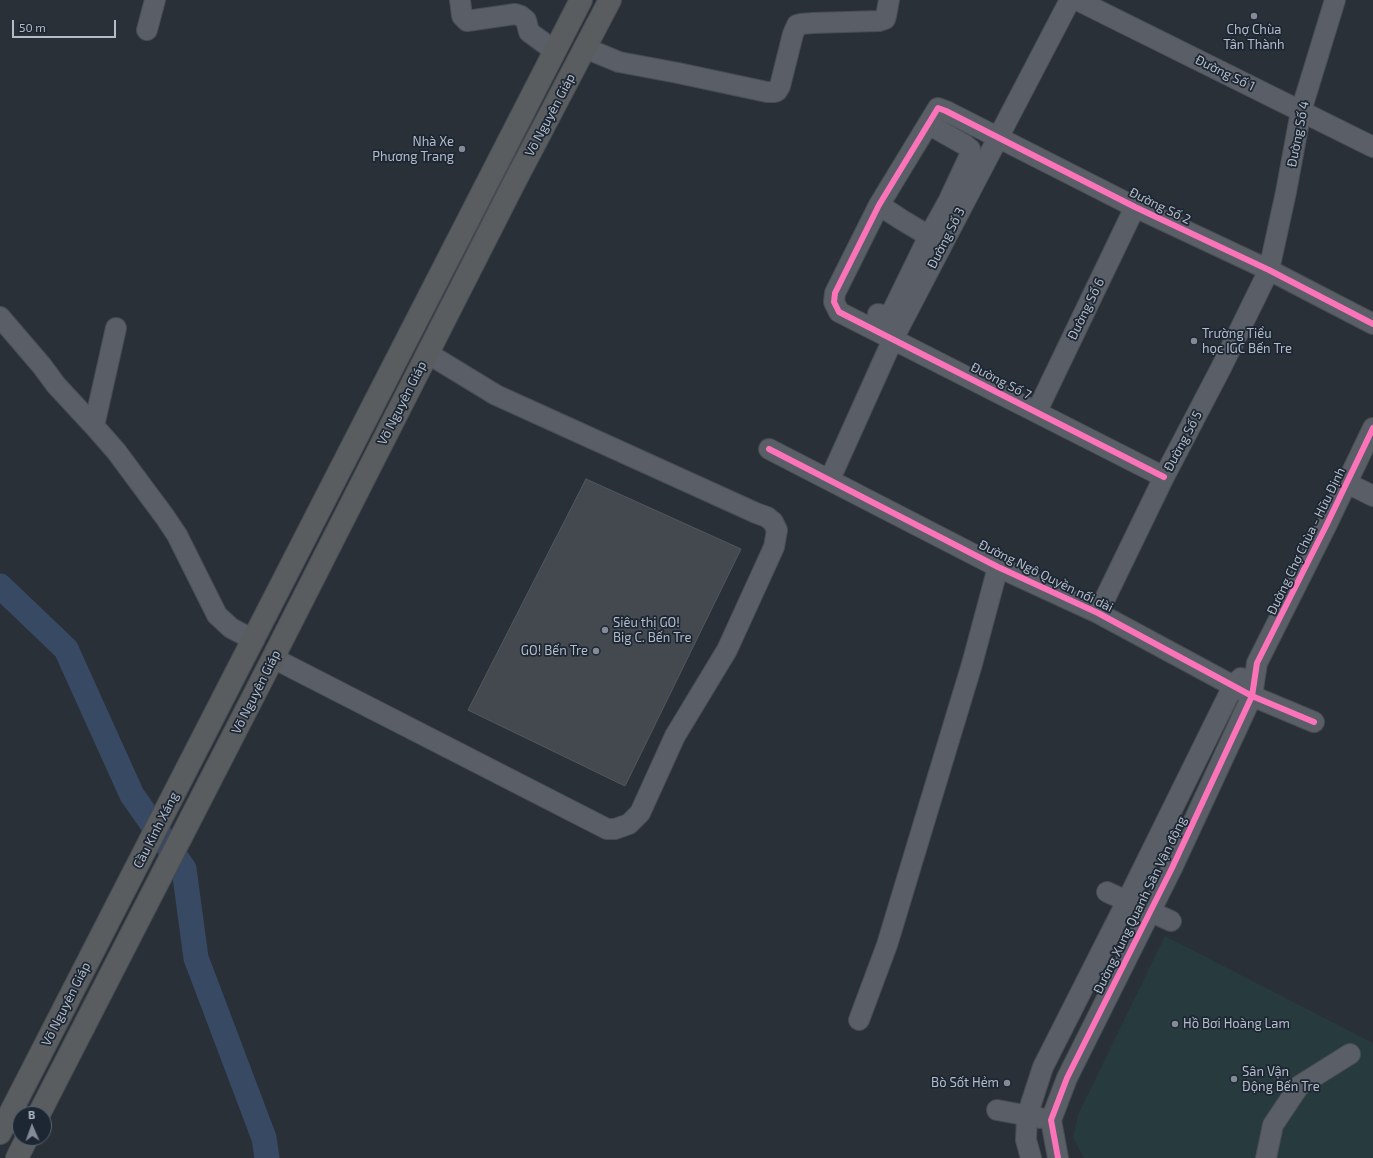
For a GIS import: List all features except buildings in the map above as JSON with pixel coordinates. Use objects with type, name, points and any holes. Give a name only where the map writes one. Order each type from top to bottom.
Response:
[{"type":"highway","name":"Võ Nguyên Giáp","points":[[180,784],[582,0]]},
{"type":"highway","name":"Võ Nguyên Giáp","points":[[197,807],[513,185],[610,0]]},
{"type":"highway","points":[[493,174],[513,185]]},
{"type":"highway","name":"Cầu Kinh Xáng","points":[[132,876],[180,784]]},
{"type":"highway","name":"Cầu Kinh Xáng","points":[[149,900],[197,807]]},
{"type":"highway","name":"Võ Nguyên Giáp","points":[[0,1133],[132,876]]},
{"type":"highway","name":"Võ Nguyên Giáp","points":[[43,1106],[149,900]]},
{"type":"highway","points":[[17,1158],[23,1146]]},
{"type":"street","points":[[147,30],[155,0]]},
{"type":"street","points":[[460,0],[462,16],[466,20],[515,14],[521,16],[526,20],[529,32],[556,51]]},
{"type":"street","points":[[585,48],[619,62],[766,92],[775,92],[778,91],[780,86],[793,34],[797,25],[879,21],[885,19],[890,0]]},
{"type":"street","name":"Đường Số 3","points":[[830,479],[894,340],[1070,0]]},
{"type":"street","name":"Đường Số 1","points":[[1077,0],[1373,147]]},
{"type":"street","name":"Đường Số 4","points":[[1269,270],[1286,192],[1301,111],[1328,2]]},
{"type":"street","name":"Đường Số 2","points":[[933,116],[946,111],[1135,207],[1269,270],[1373,324]]},
{"type":"street","points":[[878,314],[886,316],[891,314],[929,236],[950,200],[970,155],[970,149],[933,116],[879,205],[929,236]]},
{"type":"street","name":"Đường Số 7","points":[[879,205],[835,294],[834,302],[839,312],[1037,411],[1164,477]]},
{"type":"street","name":"Đường Số 6","points":[[1037,411],[1135,207]]},
{"type":"street","name":"Đường Số 5","points":[[1098,613],[1164,477],[1221,368],[1269,270]]},
{"type":"street","points":[[0,317],[42,366],[56,385],[116,451],[177,535],[216,614],[231,628],[254,640]]},
{"type":"street","points":[[94,426],[116,328]]},
{"type":"street","points":[[273,658],[607,829],[615,829],[629,824],[640,813],[675,736],[727,650],[774,546],[777,530],[773,522],[767,517],[496,395],[427,354]]},
{"type":"street","name":"Đường Chợ Chùa - Hữu Định","points":[[1257,662],[1373,428]]},
{"type":"street","name":"Đường Ngô Quyền nối dài","points":[[769,449],[830,479],[998,567],[1098,613],[1252,696],[1314,722]]},
{"type":"street","points":[[1347,483],[1373,496]]},
{"type":"street","points":[[859,1020],[887,945],[972,664],[998,567]]},
{"type":"street","name":"Đường Xung Quanh Sân Vận động","points":[[1030,1158],[1026,1140],[1027,1116],[1043,1067],[1233,686],[1257,662]]},
{"type":"street","name":"Đường Xung Quanh Sân Vận động","points":[[1051,1120],[1067,1078],[1172,868],[1252,696],[1257,662]]},
{"type":"street","points":[[1107,892],[1172,921]]},
{"type":"street","points":[[1266,1158],[1273,1126],[1300,1086],[1350,1054]]},
{"type":"street","points":[[997,1110],[1051,1120],[1058,1158]]},
{"type":"green space","name":"Sân Vận Động Bến Tre","points":[[1165,936],[1373,1043],[1373,1158],[1084,1158],[1073,1138],[1078,1115]]},
{"type":"waterway","points":[[0,586],[66,649],[132,795],[184,869],[196,958],[264,1138],[267,1158]]},
{"type":"cycle path","points":[[1164,477],[839,312],[834,302],[835,293],[879,205],[938,108],[1135,207],[1269,270],[1373,324]]},
{"type":"cycle path","points":[[1058,1158],[1051,1120],[1067,1078],[1172,868],[1252,696],[1257,663],[1327,524],[1373,428]]},
{"type":"cycle path","points":[[769,449],[998,567],[1098,613],[1252,696],[1314,722]]},
{"type":"place","name":"Chợ Chùa Tân Thành","points":[[1254,16]]},
{"type":"place","name":"Nhà Xe Phương Trang","points":[[462,149]]},
{"type":"place","name":"Trường Tiểu học IGC Bến Tre","points":[[1194,341]]},
{"type":"place","name":"Siêu thị GO! Big C. Bến Tre","points":[[605,630]]},
{"type":"place","name":"GO! Bến Tre","points":[[596,651]]},
{"type":"place","name":"Hồ Bơi Hoàng Lam","points":[[1175,1024]]},
{"type":"place","name":"Sân Vận Động Bến Tre","points":[[1234,1079]]},
{"type":"place","name":"Bò Sốt Hẻm","points":[[1007,1083]]}]
